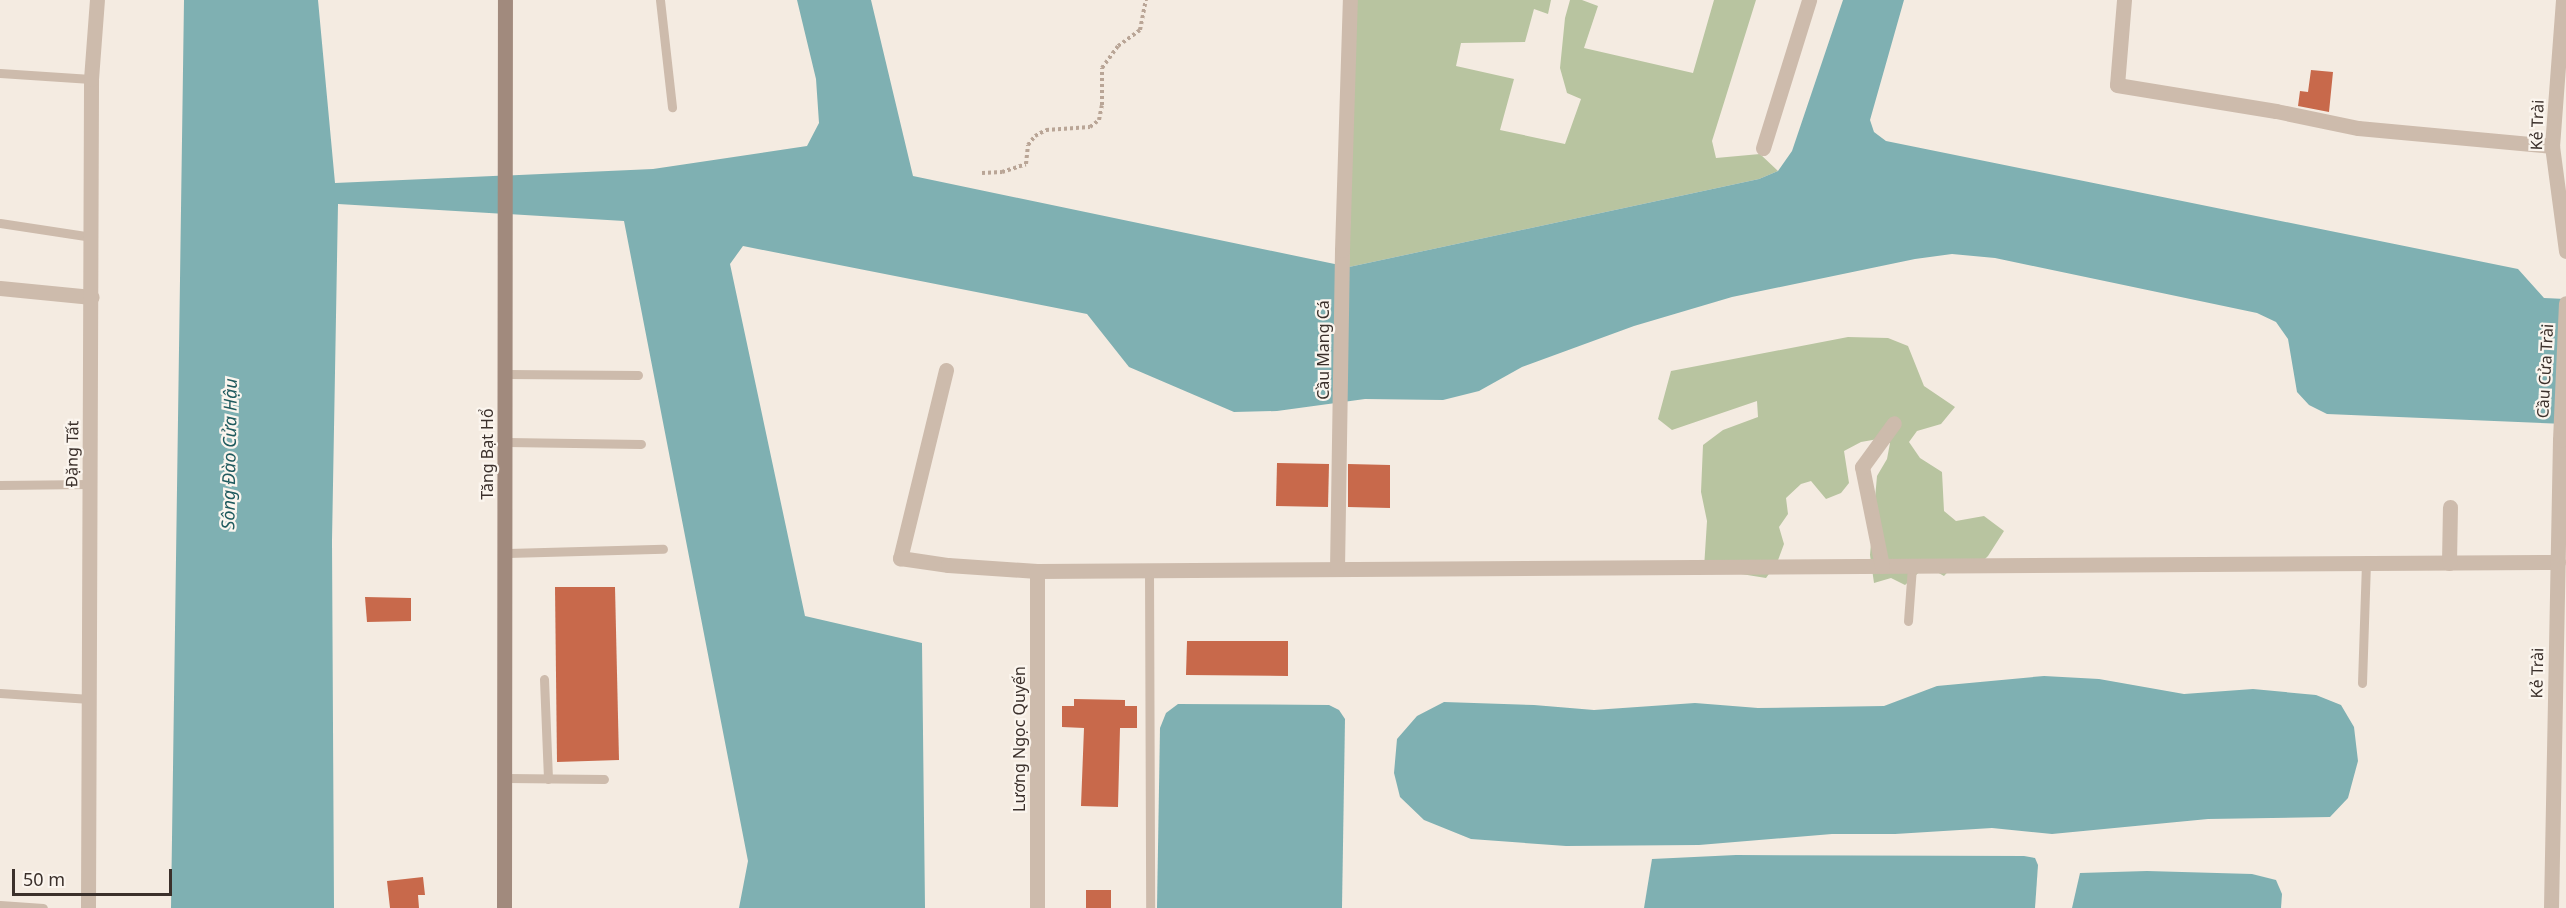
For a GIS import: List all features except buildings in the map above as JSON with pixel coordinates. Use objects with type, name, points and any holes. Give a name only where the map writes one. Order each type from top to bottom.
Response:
[{"type":"main road","name":"Tăng Bạt Hổ","points":[[504,908],[506,0]]},
{"type":"street","name":"Đặng Tất","points":[[88,908],[91,79],[97,0]]},
{"type":"street","name":"Cầu Mang Cá","points":[[1337,569],[1342,250],[1350,0]]},
{"type":"street","points":[[1763,148],[1809,0]]},
{"type":"street","points":[[2124,0],[2117,85],[2276,111],[2358,128],[2552,146]]},
{"type":"street","name":"Kẻ Trài","points":[[2563,0],[2562,67],[2552,146],[2566,251]]},
{"type":"street","points":[[0,288],[92,297]]},
{"type":"street","name":"Cầu Cửa Trài","points":[[2562,444],[2566,303]]},
{"type":"street","points":[[946,370],[900,558],[948,565],[1037,571],[2558,562]]},
{"type":"street","points":[[1882,566],[1862,467],[1894,423]]},
{"type":"street","name":"Kẻ Trài","points":[[2551,908],[2561,638],[2558,562],[2562,444]]},
{"type":"street","points":[[2449,563],[2450,507]]},
{"type":"street","name":"Lương Ngọc Quyến","points":[[1037,571],[1037,908]]},
{"type":"lane","points":[[660,0],[672,107]]},
{"type":"lane","points":[[0,72],[91,79]]},
{"type":"lane","points":[[0,223],[92,237]]},
{"type":"lane","points":[[505,374],[638,375]]},
{"type":"lane","points":[[505,442],[641,444]]},
{"type":"lane","points":[[0,485],[90,484]]},
{"type":"lane","points":[[505,553],[663,549]]},
{"type":"lane","points":[[2362,683],[2366,563]]},
{"type":"lane","points":[[1908,621],[1912,566]]},
{"type":"lane","points":[[1149,570],[1150,908]]},
{"type":"lane","points":[[544,680],[548,779]]},
{"type":"lane","points":[[0,693],[90,699]]},
{"type":"lane","points":[[504,778],[604,779]]},
{"type":"lane","points":[[0,904],[43,908]]},
{"type":"path","points":[[982,173],[1002,172],[1026,164],[1028,145],[1035,136],[1046,130],[1090,127],[1099,120],[1102,105],[1102,68],[1118,46],[1140,30],[1146,0]]},
{"type":"green space","points":[[1356,0],[1551,0],[1548,14],[1534,9],[1525,42],[1461,43],[1456,66],[1514,79],[1500,130],[1565,144],[1581,99],[1567,93],[1560,68],[1565,18],[1570,0],[1582,0],[1598,6],[1584,48],[1693,73],[1714,0],[1756,0],[1712,141],[1716,158],[1760,154],[1778,171],[1759,179],[1349,267]]},
{"type":"green space","points":[[1848,337],[1888,338],[1908,346],[1924,386],[1955,407],[1941,424],[1917,431],[1909,442],[1920,458],[1942,472],[1944,511],[1956,521],[1984,516],[2004,531],[1988,556],[1972,572],[1958,561],[1944,576],[1926,566],[1905,585],[1891,578],[1874,583],[1870,555],[1877,476],[1887,459],[1890,443],[1878,439],[1861,442],[1844,451],[1849,483],[1841,493],[1826,499],[1811,481],[1801,484],[1786,498],[1788,514],[1779,527],[1784,544],[1777,563],[1766,578],[1704,568],[1707,521],[1701,492],[1703,445],[1723,430],[1758,417],[1757,401],[1672,430],[1658,419],[1671,371]]},
{"type":"water","name":"Sông Đào Cửa Hậu","points":[[184,0],[318,0],[335,183],[653,169],[807,146],[819,123],[816,79],[797,0],[871,0],[913,176],[1349,267],[1759,179],[1778,171],[1792,151],[1843,0],[1904,0],[1870,120],[1874,132],[1886,141],[2518,269],[2544,298],[2566,299],[2566,424],[2327,414],[2309,405],[2297,392],[2288,339],[2276,322],[2257,313],[1995,258],[1952,254],[1915,259],[1732,297],[1634,326],[1522,367],[1479,391],[1443,400],[1365,399],[1277,411],[1234,412],[1129,367],[1087,314],[743,246],[730,264],[805,616],[922,643],[925,908],[739,908],[748,861],[624,221],[338,204],[332,541],[334,908],[171,908]]},
{"type":"water","points":[[2044,676],[2099,679],[2184,694],[2253,689],[2316,695],[2341,705],[2354,727],[2358,761],[2348,798],[2330,817],[2208,819],[2052,834],[1992,828],[1895,834],[1832,834],[1699,845],[1566,846],[1471,839],[1424,820],[1400,797],[1394,773],[1397,739],[1417,716],[1444,702],[1594,710],[1695,703],[1758,708],[1884,706],[1937,686]]},
{"type":"water","points":[[1178,704],[1329,705],[1339,710],[1345,719],[1342,908],[1157,908],[1160,728],[1166,713]]},
{"type":"water","points":[[1736,855],[2024,856],[2035,858],[2038,865],[2035,908],[1644,908],[1652,859]]},
{"type":"water","points":[[2147,871],[2252,874],[2276,880],[2282,894],[2281,908],[2072,908],[2080,873]]}]
